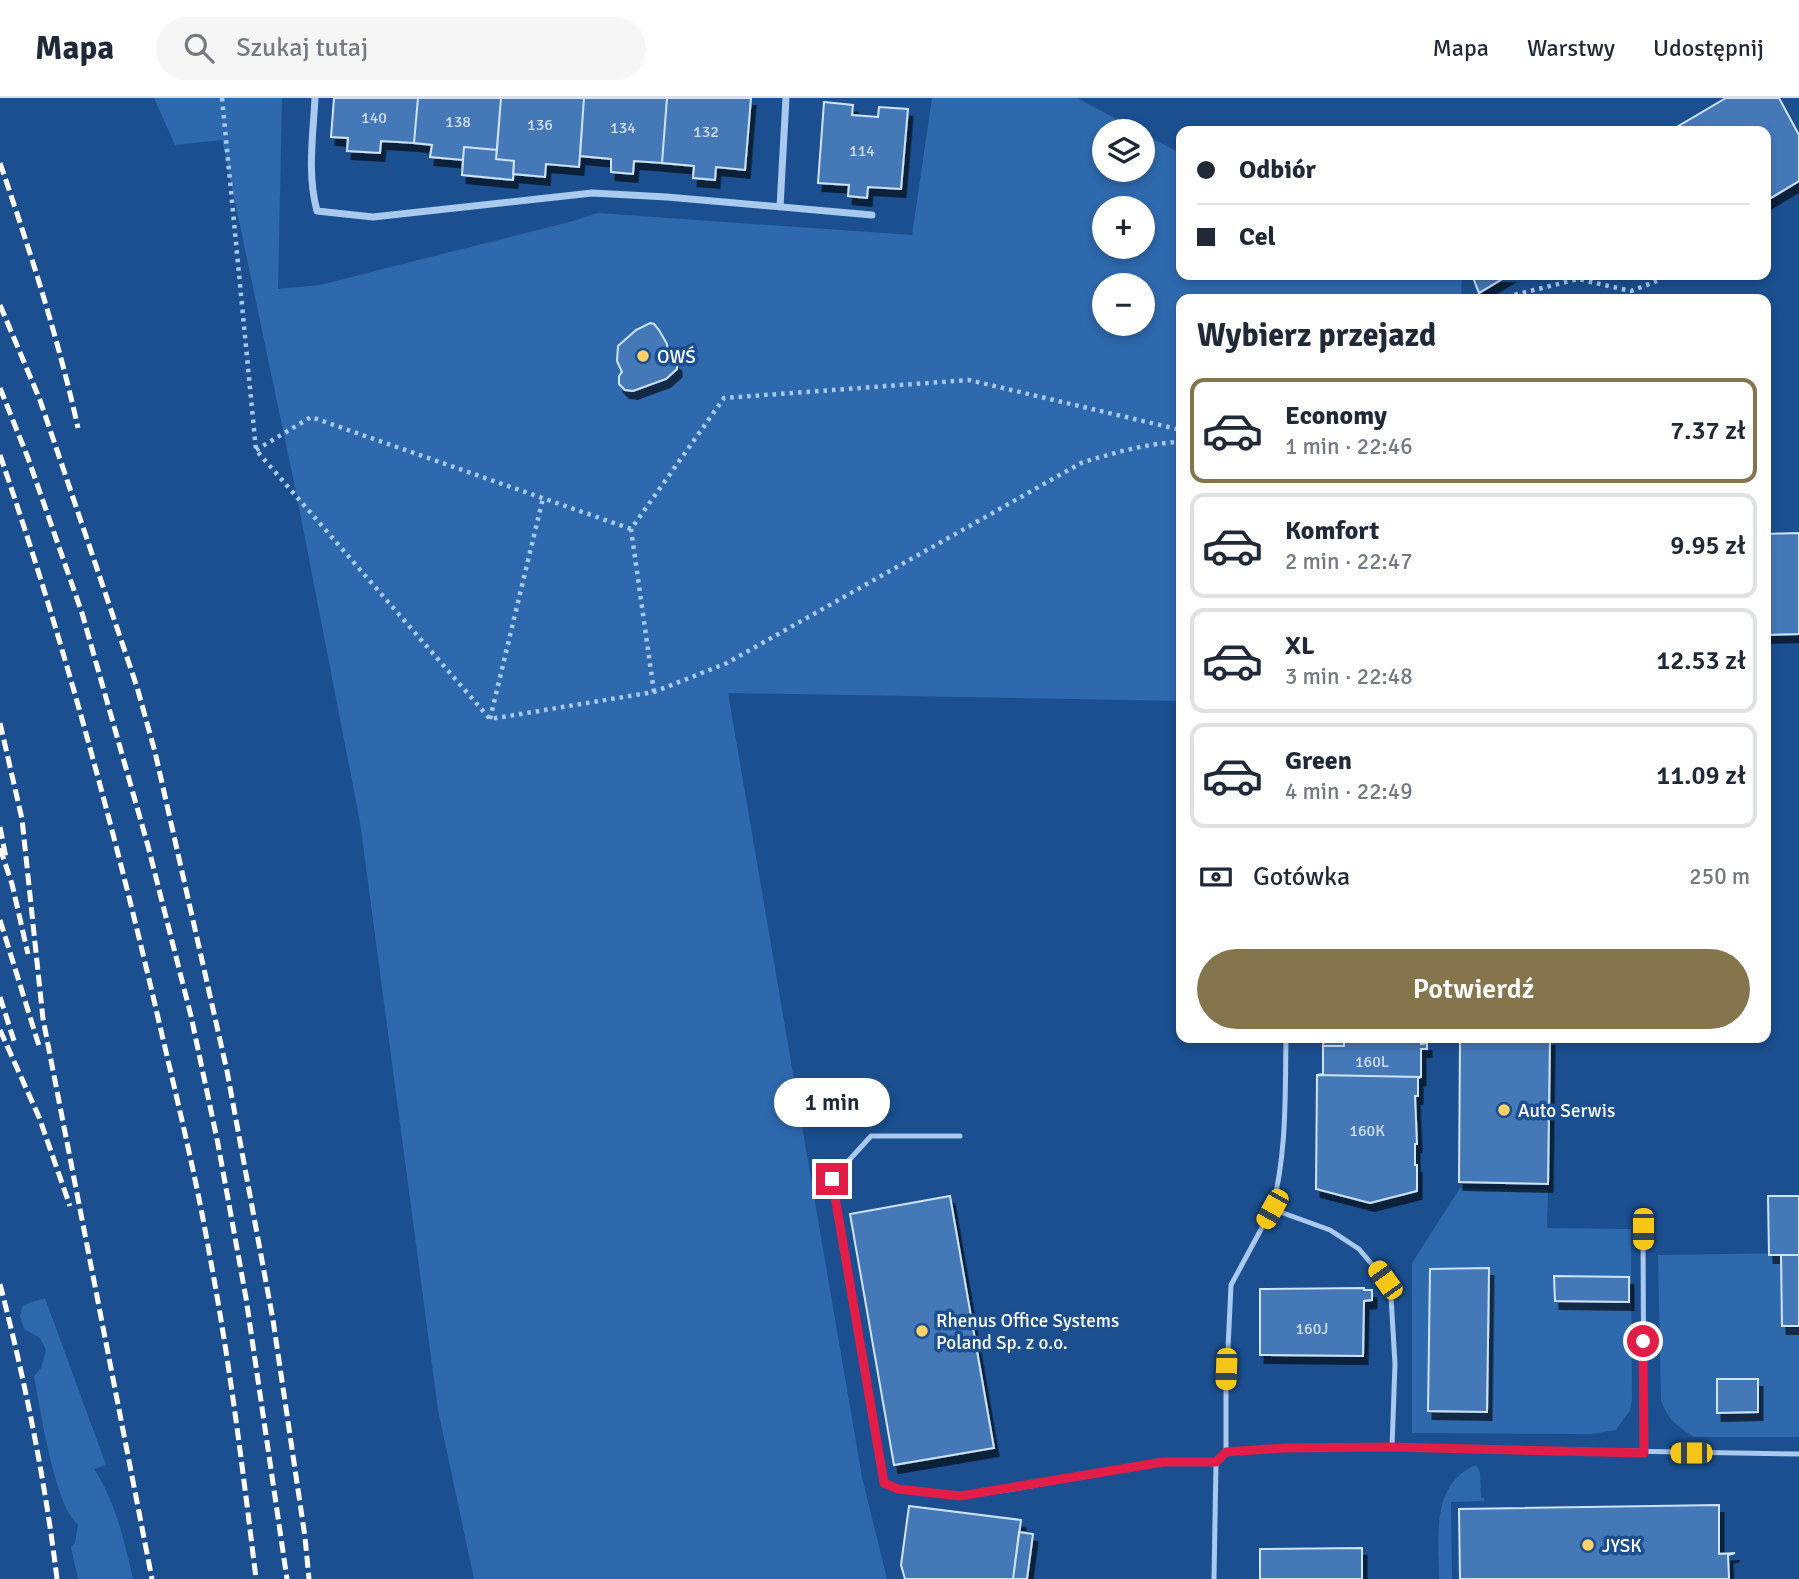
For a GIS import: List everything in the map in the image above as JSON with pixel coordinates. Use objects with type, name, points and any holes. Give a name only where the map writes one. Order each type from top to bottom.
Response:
[{"type":"street","points":[[315,98],[311,168],[312,192],[317,211],[373,217],[592,193],[872,215]]},
{"type":"street","points":[[780,207],[786,98]]},
{"type":"lane","points":[[1226,1452],[1226,1378],[1231,1285],[1272,1209],[1281,1176],[1285,1132],[1286,1043]]},
{"type":"lane","points":[[960,1136],[871,1136],[832,1179],[884,1483],[898,1489],[960,1496],[1163,1462],[1216,1462]]},
{"type":"lane","points":[[1272,1209],[1330,1230],[1359,1249],[1385,1280],[1391,1297],[1395,1364],[1392,1447]]},
{"type":"lane","points":[[1643,1229],[1644,1453]]},
{"type":"lane","points":[[1214,1579],[1216,1462],[1226,1452],[1284,1448],[1392,1447],[1799,1454]]},
{"type":"path","points":[[222,98],[256,450],[490,719]]},
{"type":"path","points":[[1518,294],[1574,280]]},
{"type":"path","points":[[1582,280],[1631,291],[1657,281]]},
{"type":"path","points":[[654,692],[631,529],[724,398],[969,380],[1176,429]]},
{"type":"path","points":[[256,450],[311,417],[631,529]]},
{"type":"path","points":[[490,719],[654,692],[727,663],[1081,463],[1111,453],[1176,442]]},
{"type":"path","points":[[490,719],[543,498]]},
{"type":"shaded area","points":[[154,98],[282,98],[278,289],[320,285],[598,213],[912,235],[932,98],[1077,98],[1116,119],[1092,119],[1092,182],[1155,182],[1155,140],[1176,151],[1176,280],[1462,280],[1461,294],[1176,294],[1176,701],[728,693],[862,1477],[887,1579],[474,1579],[438,1410],[360,822],[296,492],[222,140],[175,145]]},
{"type":"shaded area","points":[[1460,1188],[1548,1190],[1547,1228],[1631,1229],[1632,1399],[1630,1410],[1616,1430],[1591,1434],[1412,1433],[1412,1263]]},
{"type":"shaded area","points":[[1799,1253],[1799,1437],[1694,1437],[1673,1422],[1661,1400],[1658,1255]]},
{"type":"shaded area","points":[[45,1298],[106,1465],[94,1469],[113,1508],[133,1579],[78,1579],[71,1547],[75,1543],[78,1524],[70,1515],[56,1479],[34,1376],[41,1368],[46,1350],[40,1338],[24,1329],[20,1316],[23,1305]]},
{"type":"shaded area","points":[[1476,1465],[1480,1472],[1481,1498],[1484,1498],[1484,1501],[1451,1502],[1452,1579],[1439,1579],[1440,1514],[1444,1499],[1461,1474]]},
{"type":"building","points":[[334,98],[418,98],[414,143],[381,141],[380,153],[347,151],[348,138],[331,137]]},
{"type":"building","points":[[418,98],[501,98],[497,150],[464,147],[463,160],[430,157],[432,145],[414,143]]},
{"type":"building","points":[[501,98],[584,98],[579,167],[546,164],[545,177],[513,174],[514,161],[496,159]]},
{"type":"building","points":[[584,98],[667,98],[662,163],[634,161],[633,174],[611,172],[611,159],[580,156]]},
{"type":"building","points":[[667,98],[751,98],[745,170],[716,167],[715,180],[693,178],[694,166],[662,163]]},
{"type":"building","points":[[1726,98],[1779,98],[1799,135],[1799,181],[1771,198],[1771,126],[1678,126]]},
{"type":"building","points":[[824,102],[853,105],[852,115],[878,117],[879,107],[908,109],[901,189],[868,187],[867,198],[848,196],[849,185],[818,183]]},
{"type":"building","points":[[464,147],[497,150],[496,159],[514,161],[513,180],[462,175]]},
{"type":"building","points":[[1474,280],[1501,280],[1479,293]]},
{"type":"building","name":"OWŚ","points":[[650,323],[659,330],[667,344],[668,355],[677,364],[677,369],[666,379],[633,391],[625,390],[619,384],[622,372],[617,361],[618,346],[636,330]]},
{"type":"building","points":[[1799,533],[1799,634],[1771,635],[1771,534]]},
{"type":"building","points":[[1323,1043],[1344,1043],[1344,1046],[1323,1046]]},
{"type":"building","points":[[1344,1043],[1427,1043],[1427,1049],[1421,1049],[1421,1077],[1317,1075],[1323,1074],[1323,1046],[1344,1046]]},
{"type":"building","name":"Auto Serwis","points":[[1460,1043],[1550,1043],[1548,1184],[1459,1182]]},
{"type":"building","points":[[1317,1075],[1421,1077],[1418,1078],[1418,1096],[1415,1096],[1417,1191],[1370,1203],[1316,1189]]},
{"type":"building","name":"Rhenus Office Systems Poland Sp. z o.o.","points":[[950,1196],[994,1448],[894,1465],[850,1214]]},
{"type":"building","points":[[1768,1196],[1799,1196],[1799,1255],[1769,1255]]},
{"type":"building","points":[[1781,1255],[1799,1255],[1799,1326],[1782,1326]]},
{"type":"building","points":[[1489,1268],[1487,1412],[1428,1411],[1430,1269]]},
{"type":"building","points":[[1554,1276],[1629,1277],[1629,1302],[1555,1301]]},
{"type":"building","points":[[1260,1289],[1372,1290],[1372,1300],[1364,1301],[1363,1356],[1260,1355]]},
{"type":"building","points":[[1717,1379],[1758,1379],[1758,1412],[1717,1413]]},
{"type":"building","points":[[1719,1505],[1719,1554],[1735,1553],[1728,1555],[1729,1579],[1460,1579],[1459,1509]]},
{"type":"building","points":[[909,1506],[1021,1520],[1013,1579],[905,1579],[901,1565]]},
{"type":"building","points":[[1019,1532],[1033,1534],[1027,1579],[1013,1579]]},
{"type":"building","points":[[1362,1548],[1362,1579],[1260,1579],[1260,1549]]},
{"type":"railway","points":[[0,163],[43,294],[78,428]]},
{"type":"railway","points":[[0,305],[40,400],[137,687],[155,752],[227,1071],[273,1320],[309,1579]]},
{"type":"railway","points":[[0,388],[28,458],[82,613],[148,846],[191,1016],[246,1298],[287,1579]]},
{"type":"railway","points":[[0,455],[44,589],[102,792],[183,1126],[224,1337],[256,1579]]},
{"type":"railway","points":[[0,723],[22,819],[43,1019],[152,1579]]},
{"type":"railway","points":[[0,827],[6,858]]},
{"type":"railway","points":[[0,848],[12,884],[28,954]]},
{"type":"railway","points":[[0,920],[40,1049]]},
{"type":"railway","points":[[0,997],[15,1044]]},
{"type":"railway","points":[[0,1030],[39,1117],[70,1206]]},
{"type":"railway","points":[[0,1284],[33,1430],[57,1579]]},
{"type":"place","name":"OWŚ","points":[[643,356]]},
{"type":"place","name":"Auto Serwis","points":[[1504,1110]]},
{"type":"place","name":"Rhenus Office Systems Poland Sp. z o.o.","points":[[922,1331]]},
{"type":"place","name":"JYSK","points":[[1588,1545]]},
{"type":"route","points":[[832,1179],[884,1483],[898,1489],[960,1496],[1163,1462],[1216,1462],[1226,1452],[1284,1448],[1392,1447],[1644,1453],[1643,1341]]}]
